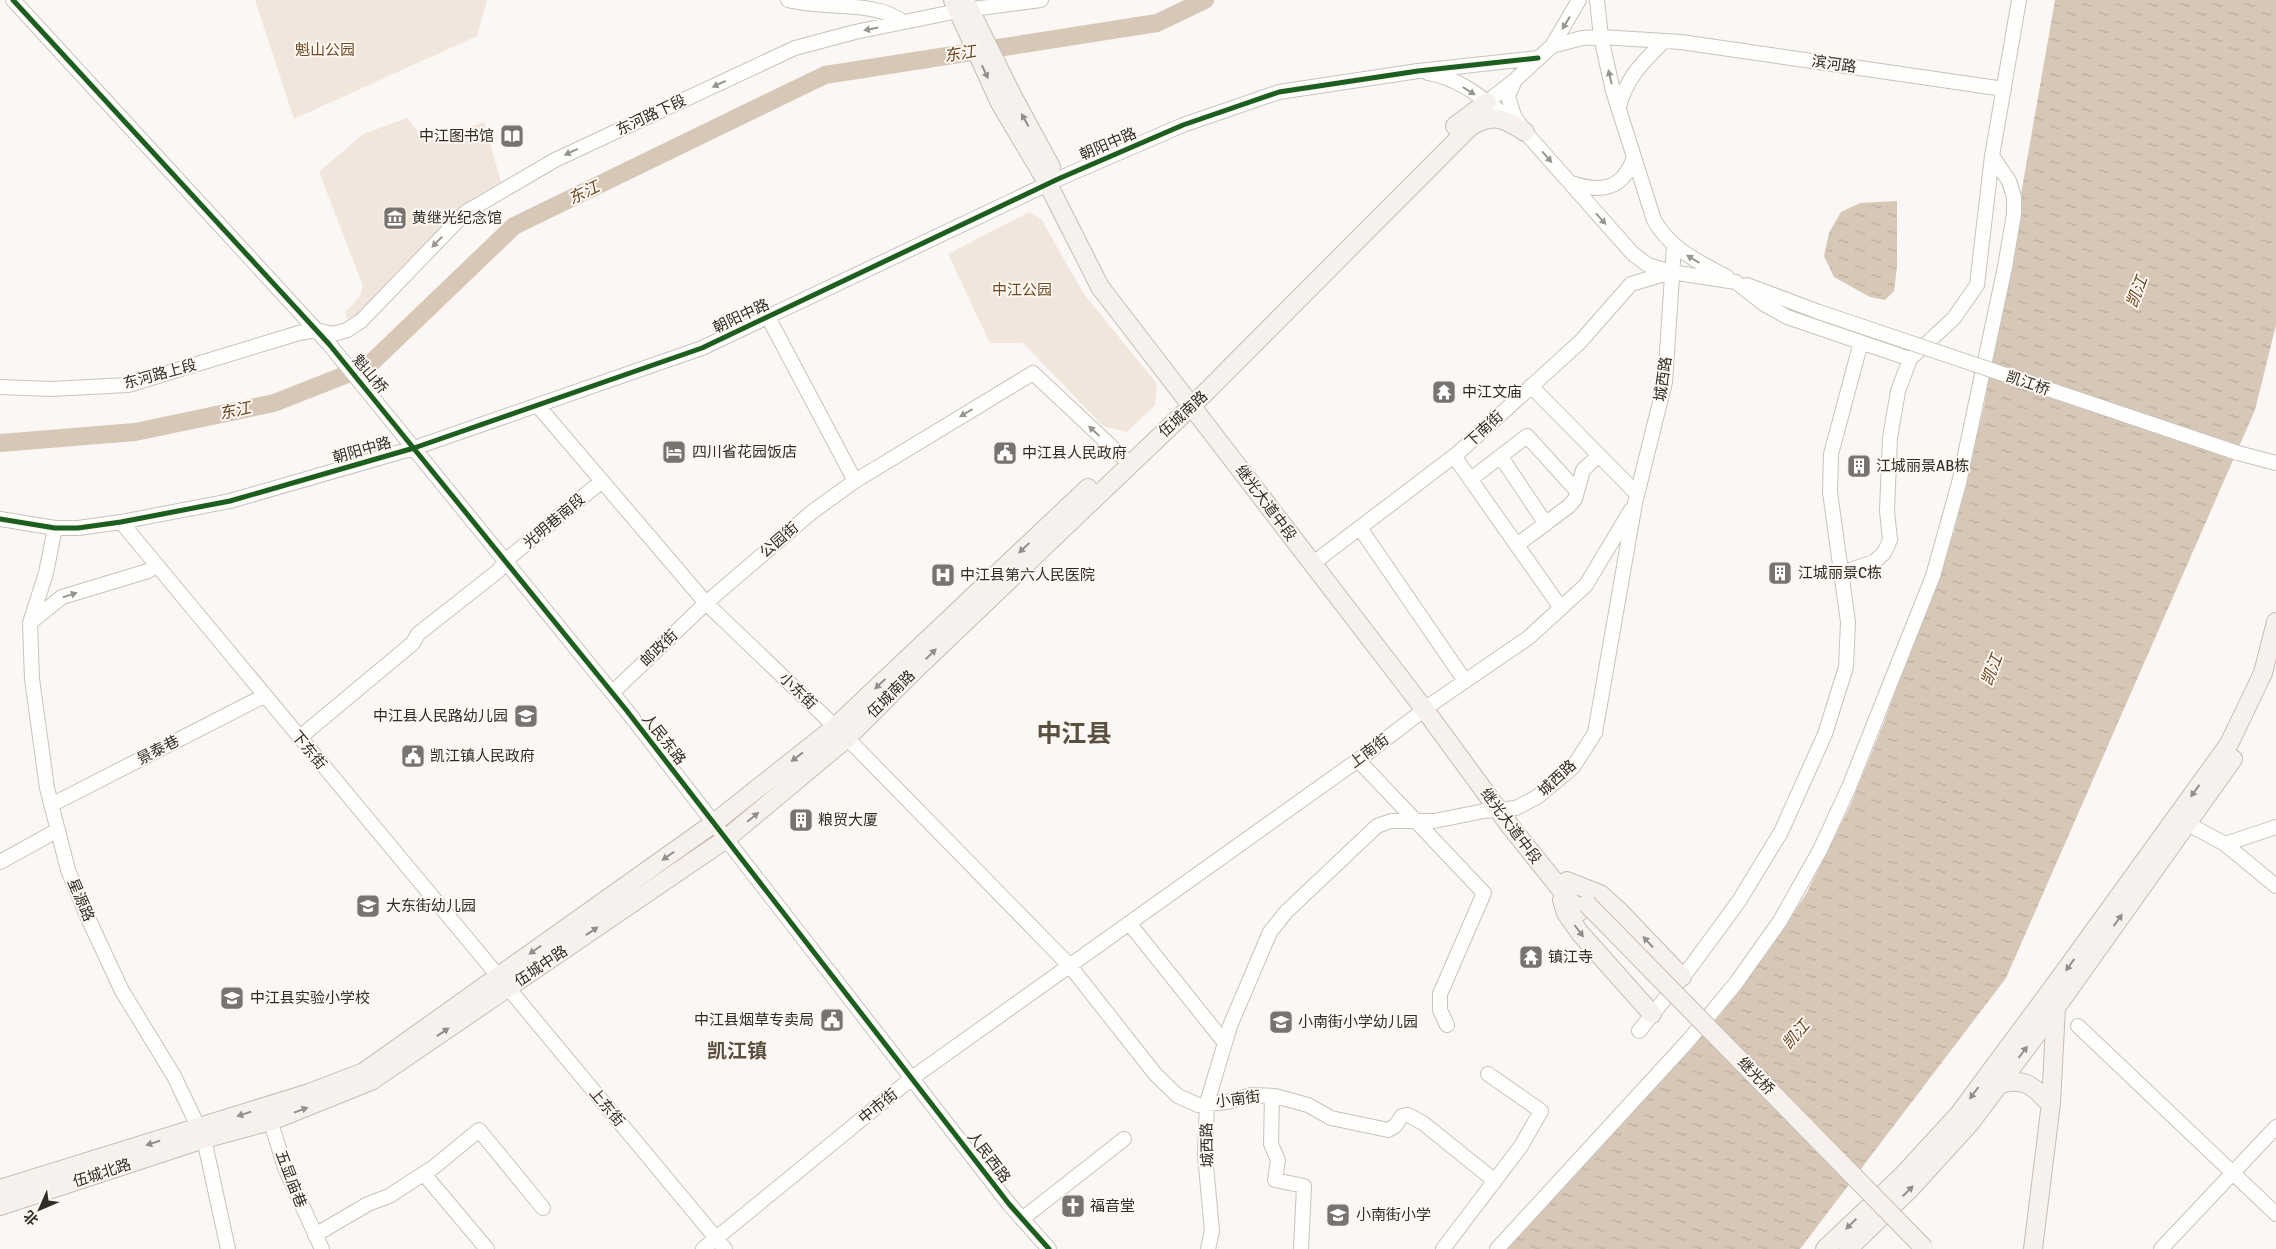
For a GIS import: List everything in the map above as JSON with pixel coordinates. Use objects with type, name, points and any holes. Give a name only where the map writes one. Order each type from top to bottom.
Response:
[{"type":"main road","name":"继光大道中段","points":[[961,5],[1006,100],[1110,282],[1192,397],[1429,706],[1504,809],[1583,908]]},
{"type":"main road","name":"伍城南路","points":[[1192,397],[1463,119],[1487,102]]},
{"type":"main road","name":"伍城南路","points":[[841,733],[917,668],[1125,460],[1470,127],[1489,118],[1502,119],[1525,132]]},
{"type":"main road","points":[[1848,1249],[1918,1180],[1971,1122],[2000,1084],[2046,1008],[2229,744],[2263,674],[2276,622]]},
{"type":"main road","points":[[1825,1249],[1902,1176],[1959,1114],[2046,1008],[2188,824],[2239,750],[2276,670]]},
{"type":"main road","name":"伍城中路","points":[[202,1134],[349,1091],[371,1081],[714,823],[841,733]]},
{"type":"main road","name":"伍城中路","points":[[502,983],[726,839],[841,733]]},
{"type":"main road","points":[[1652,1014],[1580,933],[1566,913],[1562,884],[1600,894],[1619,911],[1682,977]]},
{"type":"main road","name":"继光桥","points":[[1583,908],[1908,1249]]},
{"type":"main road","name":"继光桥","points":[[1583,908],[1924,1249]]},
{"type":"main road","points":[[2026,1249],[2046,1100],[2046,1008]]},
{"type":"main road","points":[[2033,1249],[2051,1103],[2046,1008]]},
{"type":"main road","points":[[2000,1084],[2011,1081],[2022,1082],[2036,1089],[2046,1100]]},
{"type":"main road","name":"伍城北路","points":[[0,1189],[202,1134]]},
{"type":"main road","name":"伍城北路","points":[[0,1206],[202,1134]]},
{"type":"street","name":"魁山桥","points":[[13,0],[329,344],[392,420]]},
{"type":"street","points":[[788,0],[802,2],[873,2],[894,11],[903,22]]},
{"type":"street","name":"东河路下段","points":[[316,330],[333,334],[347,330],[361,320],[466,212],[555,160],[794,48],[903,22],[961,5],[1041,0]]},
{"type":"street","points":[[1487,102],[1515,80],[1552,46],[1580,0]]},
{"type":"street","points":[[1597,0],[1601,37],[1619,109],[1654,220],[1663,234],[1674,246],[1736,282],[1764,304],[1788,316],[1910,359]]},
{"type":"street","points":[[1841,573],[1874,562],[1884,553],[1890,540],[1887,511],[1890,438],[1898,392],[1910,359],[1954,318],[1977,285],[1992,156],[2019,0]]},
{"type":"street","name":"滨河路","points":[[1552,46],[1582,38],[1601,37],[1664,41],[2004,89]]},
{"type":"street","points":[[1619,109],[1623,90],[1631,77],[1664,41]]},
{"type":"street","name":"朝阳中路","points":[[0,519],[55,528],[78,528],[120,522],[230,501],[414,448],[702,348],[1053,181],[1183,125],[1279,92],[1418,71],[1538,58]]},
{"type":"street","points":[[1418,71],[1446,78],[1487,102],[1525,132],[1633,254],[1648,265],[1671,272],[1736,282]]},
{"type":"street","points":[[1515,80],[1508,96],[1509,105],[1525,132]]},
{"type":"street","points":[[1496,1249],[1688,1041],[1736,983],[1780,921],[1820,850],[1849,787],[1933,576],[1959,483],[2005,267],[2014,214],[2014,197],[2010,181],[1992,156]]},
{"type":"street","points":[[1569,182],[1593,189],[1604,189],[1613,185],[1627,174],[1634,158]]},
{"type":"street","name":"城西路","points":[[1208,1249],[1212,1232],[1205,1155],[1207,1103],[1225,1043],[1259,954],[1270,932],[1286,912],[1377,826],[1391,821],[1434,821],[1516,808],[1537,797],[1573,767],[1595,734],[1636,499],[1665,382],[1674,246]]},
{"type":"street","name":"下南街","points":[[1317,560],[1454,456],[1580,342],[1632,284],[1671,272]]},
{"type":"street","name":"凯江桥","points":[[1736,282],[2238,454],[2276,463]]},
{"type":"street","points":[[768,317],[855,481]]},
{"type":"street","name":"东河路上段","points":[[0,387],[51,389],[128,385],[316,330]]},
{"type":"street","points":[[1639,1031],[1739,901],[1781,832],[1825,734],[1846,667],[1848,622],[1830,492],[1831,454],[1861,342]]},
{"type":"street","name":"公园街","points":[[706,603],[812,512],[855,481],[1033,373],[1125,460]]},
{"type":"street","points":[[1530,386],[1599,455],[1636,499]]},
{"type":"street","name":"小东街","points":[[538,406],[706,603],[841,733],[1070,966]]},
{"type":"street","name":"人民东路","points":[[392,420],[612,693],[912,1078]]},
{"type":"street","points":[[1471,480],[1527,436],[1577,491]]},
{"type":"street","points":[[1517,545],[1569,506],[1575,499],[1583,470],[1599,455]]},
{"type":"street","points":[[1454,456],[1561,608]]},
{"type":"street","points":[[1500,456],[1546,524]]},
{"type":"street","name":"光明巷南段","points":[[299,738],[413,643],[418,634],[498,571],[505,561],[602,480]]},
{"type":"street","name":"上南街","points":[[1070,966],[1358,760],[1429,706],[1528,638],[1586,585],[1636,499]]},
{"type":"street","name":"下东街","points":[[120,522],[502,983]]},
{"type":"street","name":"星源路","points":[[55,528],[46,573],[30,622],[32,679],[51,805],[68,870],[122,991],[174,1076],[202,1134],[228,1249]]},
{"type":"street","points":[[1360,528],[1465,681]]},
{"type":"street","points":[[30,622],[62,597],[148,571],[156,566]]},
{"type":"street","name":"邮政街","points":[[612,693],[706,603]]},
{"type":"street","name":"景泰巷","points":[[51,805],[264,696]]},
{"type":"street","points":[[1358,760],[1484,893],[1440,994],[1440,1010],[1447,1025]]},
{"type":"street","points":[[2188,824],[2225,844],[2276,886]]},
{"type":"street","points":[[2225,844],[2276,827]]},
{"type":"street","points":[[0,862],[58,830]]},
{"type":"street","points":[[1130,923],[1225,1043]]},
{"type":"street","name":"中市街","points":[[703,1249],[912,1078],[1070,966]]},
{"type":"street","name":"小南街","points":[[1070,966],[1156,1075],[1178,1096],[1198,1105],[1227,1102],[1251,1095],[1272,1096],[1308,1105],[1331,1118],[1388,1130],[1395,1126],[1402,1116],[1408,1115],[1423,1123],[1495,1181]]},
{"type":"street","name":"上东街","points":[[502,983],[725,1249]]},
{"type":"street","points":[[2078,1026],[2276,1214]]},
{"type":"street","points":[[1443,1249],[1521,1146],[1541,1111],[1488,1074]]},
{"type":"street","name":"人民西路","points":[[912,1078],[1022,1219],[1049,1249]]},
{"type":"street","points":[[1272,1096],[1271,1144],[1278,1160],[1275,1180],[1304,1186],[1300,1249]]},
{"type":"street","name":"五显庙巷","points":[[268,1114],[285,1168],[322,1249]]},
{"type":"street","points":[[2161,1249],[2276,1127]]},
{"type":"street","points":[[315,1235],[368,1204],[389,1196],[424,1174],[454,1152],[479,1130],[544,1208]]},
{"type":"street","points":[[1022,1219],[1124,1139]]},
{"type":"street","points":[[424,1174],[487,1249]]},
{"type":"green space","name":"魁山公园","points":[[255,0],[487,0],[477,36],[294,119]]},
{"type":"green space","name":"黄继光纪念馆","points":[[407,118],[426,142],[484,122],[501,182],[475,197],[359,316],[349,323],[345,313],[360,296],[363,286],[319,172],[363,134]]},
{"type":"green space","name":"中江公园","points":[[1029,212],[1041,219],[1084,294],[1157,384],[1155,405],[1127,432],[1103,426],[1023,343],[990,343],[948,254]]},
{"type":"water","name":"凯江","points":[[2055,0],[2276,0],[2276,325],[2255,410],[2006,978],[1800,1249],[1507,1249],[1720,1015],[1769,950],[1806,894],[1850,806],[1883,725],[1954,532],[1984,406]]},
{"type":"water","points":[[1897,201],[1897,266],[1894,291],[1885,300],[1870,297],[1834,277],[1824,256],[1829,233],[1841,212],[1860,203]]},
{"type":"waterway","name":"东江","points":[[0,443],[135,432],[274,403],[368,366],[514,226],[825,75],[1157,23],[1205,0]]},
{"type":"cycle path","points":[[13,0],[329,344],[627,711],[1009,1204],[1049,1249]]},
{"type":"cycle path","points":[[0,519],[55,528],[78,528],[121,522],[230,501],[414,448],[702,348],[1058,179],[1183,125],[1279,92],[1418,71],[1538,58]]},
{"type":"place","name":"中江图书馆","points":[[512,136]]},
{"type":"place","name":"黄继光纪念馆","points":[[395,218]]},
{"type":"place","name":"中江文庙","points":[[1444,392]]},
{"type":"place","name":"四川省花园饭店","points":[[674,452]]},
{"type":"place","name":"中江县人民政府","points":[[1005,453]]},
{"type":"place","name":"江城丽景AB栋","points":[[1859,466]]},
{"type":"place","name":"江城丽景C栋","points":[[1780,573]]},
{"type":"place","name":"中江县第六人民医院","points":[[943,575]]},
{"type":"place","name":"中江县人民路幼儿园","points":[[526,716]]},
{"type":"place","name":"凯江镇人民政府","points":[[413,756]]},
{"type":"place","name":"粮贸大厦","points":[[801,820]]},
{"type":"place","name":"大东街幼儿园","points":[[368,906]]},
{"type":"place","name":"镇江寺","points":[[1531,957]]},
{"type":"place","name":"中江县实验小学校","points":[[232,998]]},
{"type":"place","name":"中江县烟草专卖局","points":[[832,1020]]},
{"type":"place","name":"小南街小学幼儿园","points":[[1281,1022]]},
{"type":"place","name":"福音堂","points":[[1073,1206]]},
{"type":"place","name":"小南街小学","points":[[1338,1215]]},
{"type":"district","name":"中江县","points":[[1074,733]]},
{"type":"district","name":"凯江镇","points":[[737,1051]]}]
